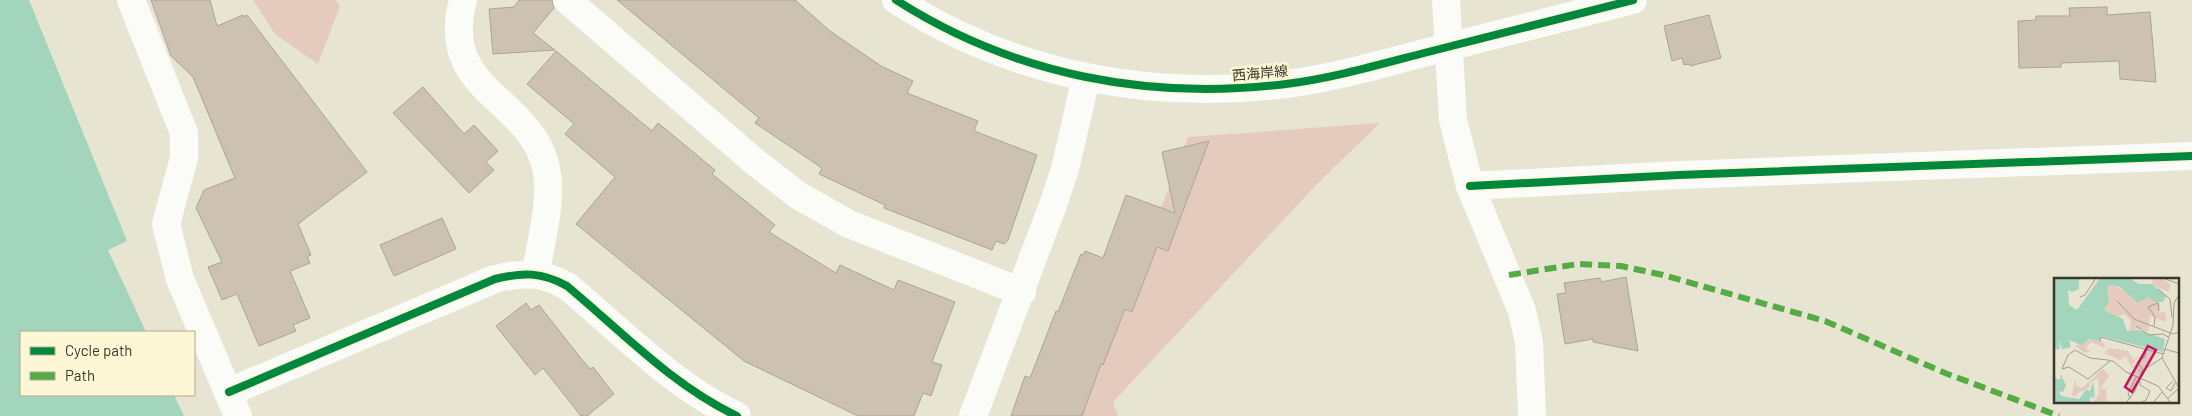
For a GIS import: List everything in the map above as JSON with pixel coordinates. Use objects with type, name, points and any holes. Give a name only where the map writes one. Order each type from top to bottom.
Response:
[{"type":"street","points":[[131,0],[184,133],[184,158],[166,224],[180,279],[234,404],[495,279],[514,274],[536,273],[553,278],[567,286],[662,367],[708,400],[737,416]]},
{"type":"street","points":[[463,0],[459,20],[459,40],[465,62],[490,95],[536,142],[544,161],[548,186],[536,273]]},
{"type":"street","points":[[567,0],[755,162],[799,196],[849,224],[1022,292]]},
{"type":"street","name":"西海岸線","points":[[896,0],[938,24],[1000,53],[1045,68],[1086,78],[1144,87],[1182,90],[1287,84],[1352,71],[1633,0]]},
{"type":"street","points":[[1446,0],[1453,120],[1470,186],[1522,311],[1530,342],[1532,416]]},
{"type":"street","points":[[973,416],[1022,292],[1065,169],[1086,78]]},
{"type":"street","points":[[1470,186],[1679,175],[2192,156]]},
{"type":"shaded area","points":[[0,0],[29,0],[127,241],[108,250],[146,331],[20,331],[20,396],[174,396],[184,416],[0,416]]},
{"type":"shaded area","points":[[253,0],[335,0],[340,6],[318,64],[275,34]]},
{"type":"shaded area","points":[[1380,123],[1319,182],[1113,402],[1118,416],[1072,416],[1106,352],[1188,137]]},
{"type":"building","points":[[151,0],[210,0],[217,26],[247,15],[367,172],[298,224],[311,255],[307,257],[310,263],[290,271],[310,318],[293,325],[296,331],[259,346],[237,294],[222,300],[208,267],[222,262],[196,208],[204,190],[235,178],[193,77],[171,56]]},
{"type":"building","points":[[519,0],[552,0],[554,8],[533,33],[555,50],[493,54],[489,9],[514,7]]},
{"type":"building","points":[[617,0],[795,0],[830,31],[881,66],[913,81],[907,93],[978,121],[974,131],[1037,155],[1008,240],[1004,244],[996,241],[992,250],[884,208],[885,205],[819,174],[822,168],[755,123],[759,118]]},
{"type":"building","points":[[2107,7],[2107,15],[2150,12],[2156,82],[2120,79],[2119,61],[2061,63],[2061,67],[2019,68],[2018,21],[2036,20],[2036,16],[2070,16],[2069,8]]},
{"type":"building","points":[[1709,15],[1721,58],[1690,66],[1689,64],[1684,65],[1682,58],[1672,61],[1664,26]]},
{"type":"building","points":[[556,51],[652,131],[658,123],[715,170],[712,174],[775,225],[769,232],[836,273],[840,265],[894,290],[898,280],[955,302],[932,362],[942,365],[931,396],[923,393],[914,416],[858,416],[744,361],[576,224],[615,177],[565,134],[574,124],[527,84]]},
{"type":"building","points":[[423,87],[464,134],[474,125],[498,151],[486,162],[494,170],[469,193],[393,113]]},
{"type":"building","points":[[1209,141],[1168,251],[1157,247],[1132,312],[1125,309],[1103,365],[1101,364],[1082,416],[1011,416],[1025,376],[1030,378],[1081,254],[1083,255],[1085,251],[1103,258],[1126,195],[1175,213],[1162,152]]},
{"type":"building","points":[[442,218],[456,249],[394,276],[380,245]]},
{"type":"building","points":[[1626,277],[1638,351],[1593,342],[1593,339],[1565,344],[1557,294],[1566,293],[1564,283],[1600,278],[1601,282]]},
{"type":"building","points":[[526,303],[531,310],[539,305],[579,356],[590,369],[593,367],[614,394],[587,416],[581,416],[543,368],[535,375],[496,326]]},
{"type":"marked path","points":[[1509,275],[1578,264],[1621,266],[1663,275],[1825,321],[1945,373],[2059,416]]},
{"type":"cycle path","points":[[896,0],[941,26],[987,47],[1035,64],[1133,85],[1184,89],[1286,84],[1321,78],[1633,0]]},
{"type":"cycle path","points":[[1470,186],[1679,175],[2192,156]]},
{"type":"cycle path","points":[[229,392],[495,279],[523,274],[549,278],[567,286],[669,374],[714,404],[737,416]]}]
